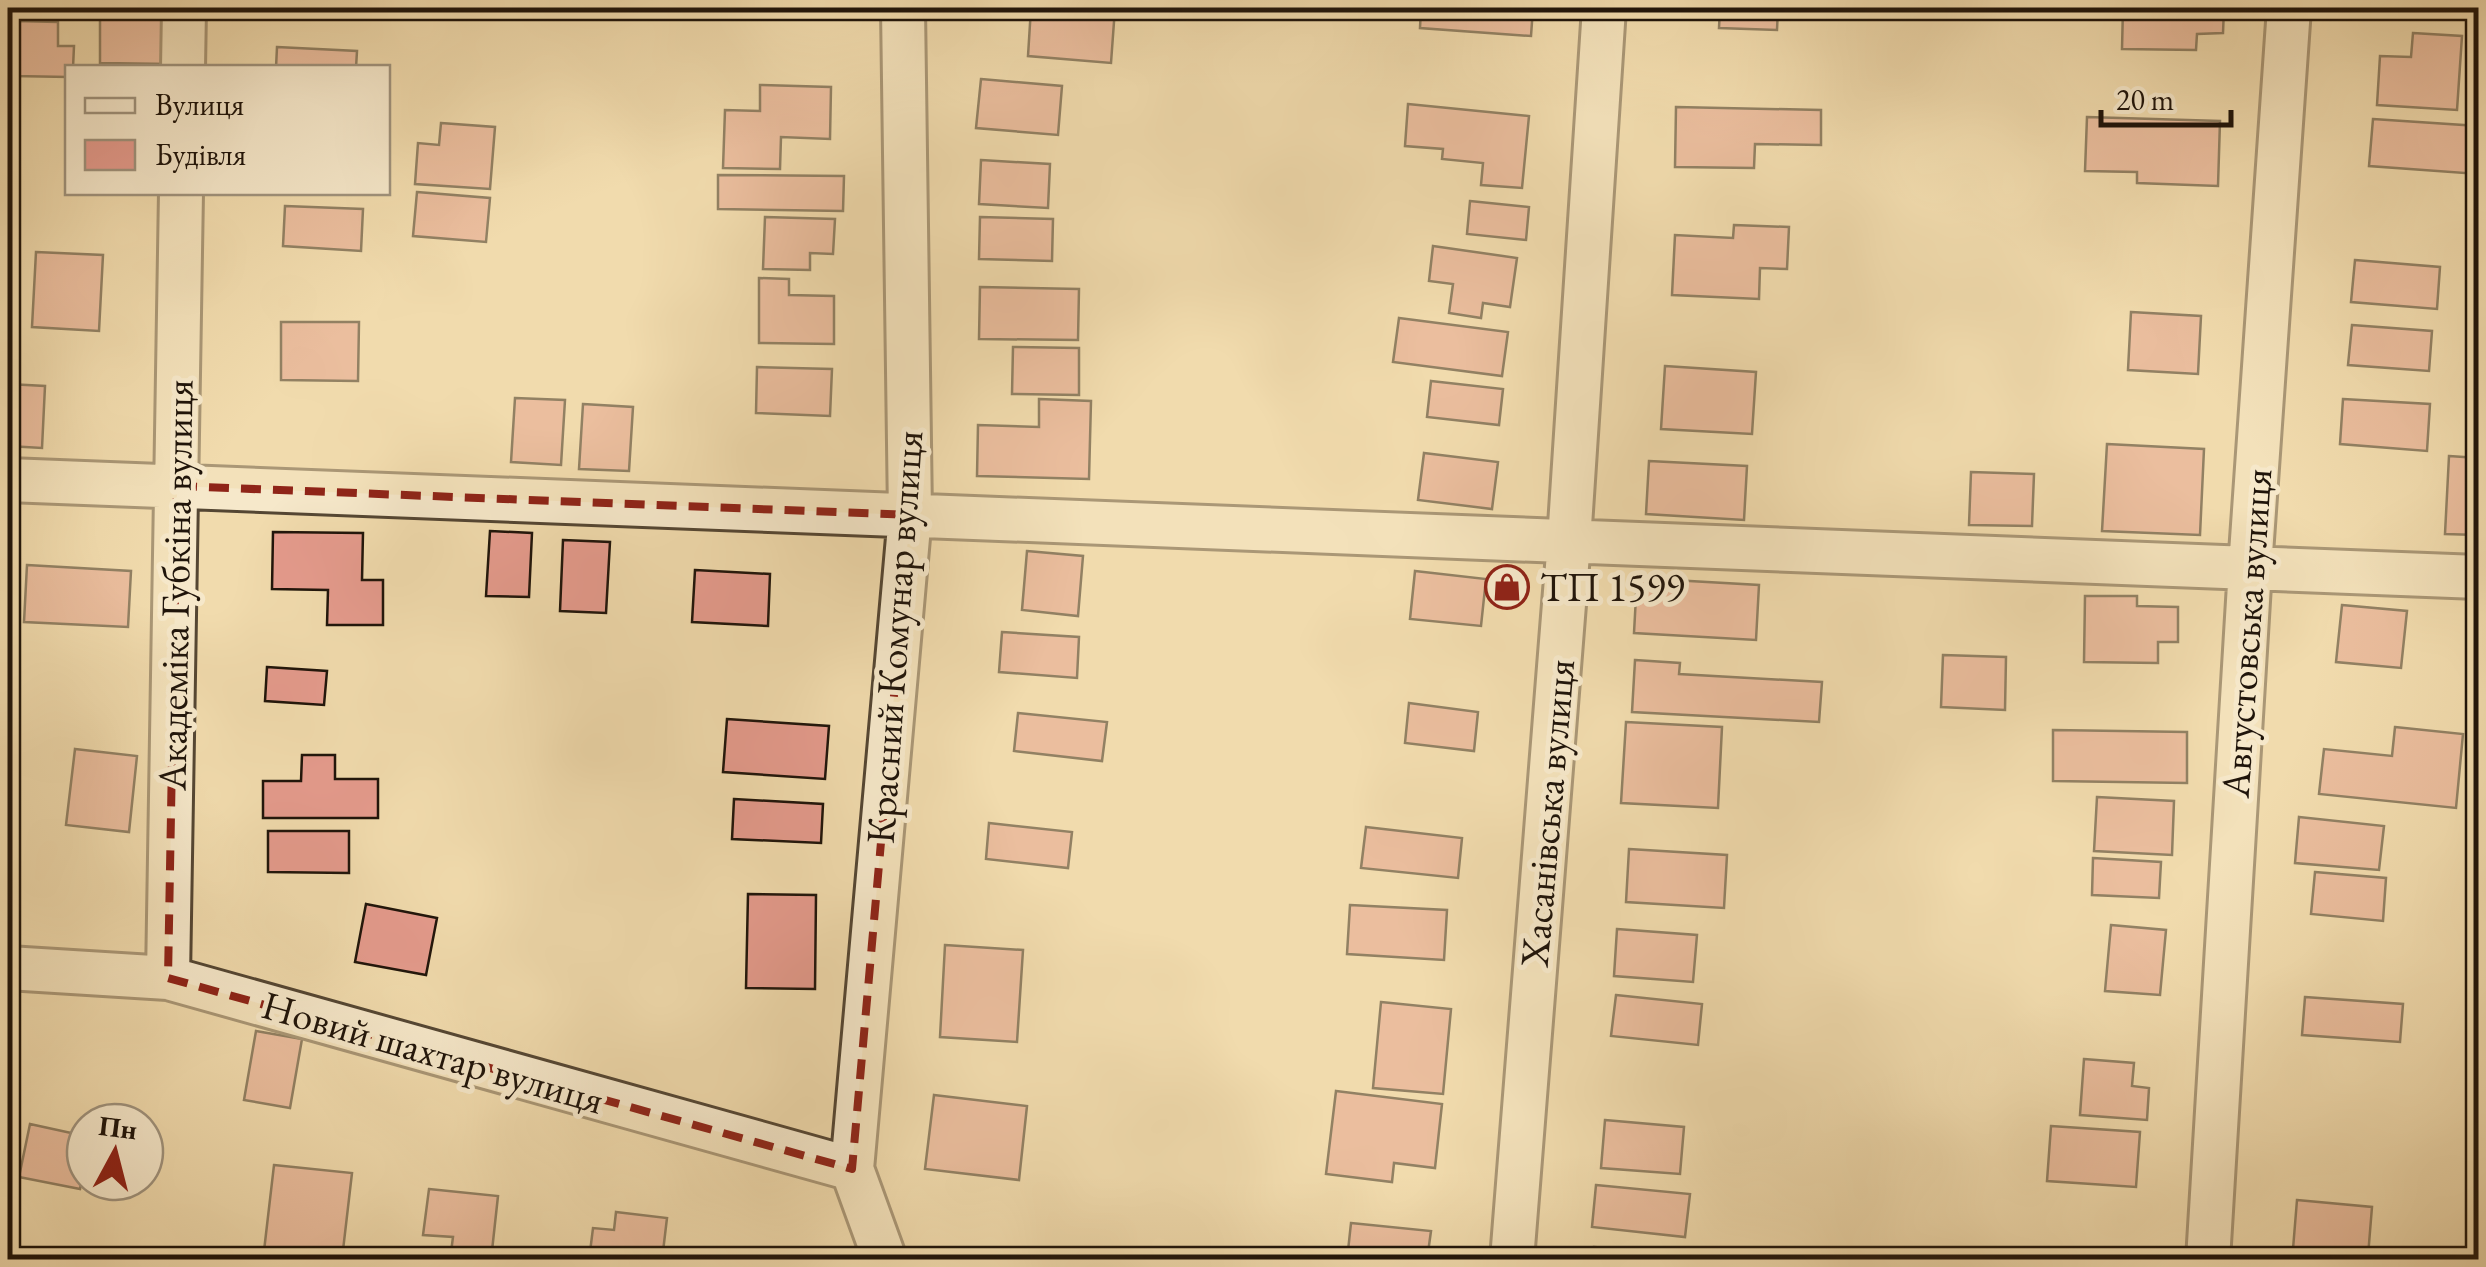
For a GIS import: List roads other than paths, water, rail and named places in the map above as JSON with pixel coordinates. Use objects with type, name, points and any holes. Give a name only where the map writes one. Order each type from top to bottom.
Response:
[{"type":"street","points":[[183,65],[184,8]]},
{"type":"street","name":"Красний Комунар вулиця","points":[[885,1260],[852,1169],[910,515],[903,8]]},
{"type":"street","name":"Хасанівська вулиця","points":[[1512,1260],[1569,541],[1604,8]]},
{"type":"street","name":"Августовська вулиця","points":[[2208,1260],[2289,8]]},
{"type":"street","name":"Академіка Губкіна вулиця","points":[[168,978],[182,195]]},
{"type":"street","points":[[8,480],[2478,576]]},
{"type":"street","name":"Новий шахтар вулиця","points":[[8,968],[168,978],[852,1169]]},
{"type":"place","name":"ТП 1599","points":[[1507,587]]}]
